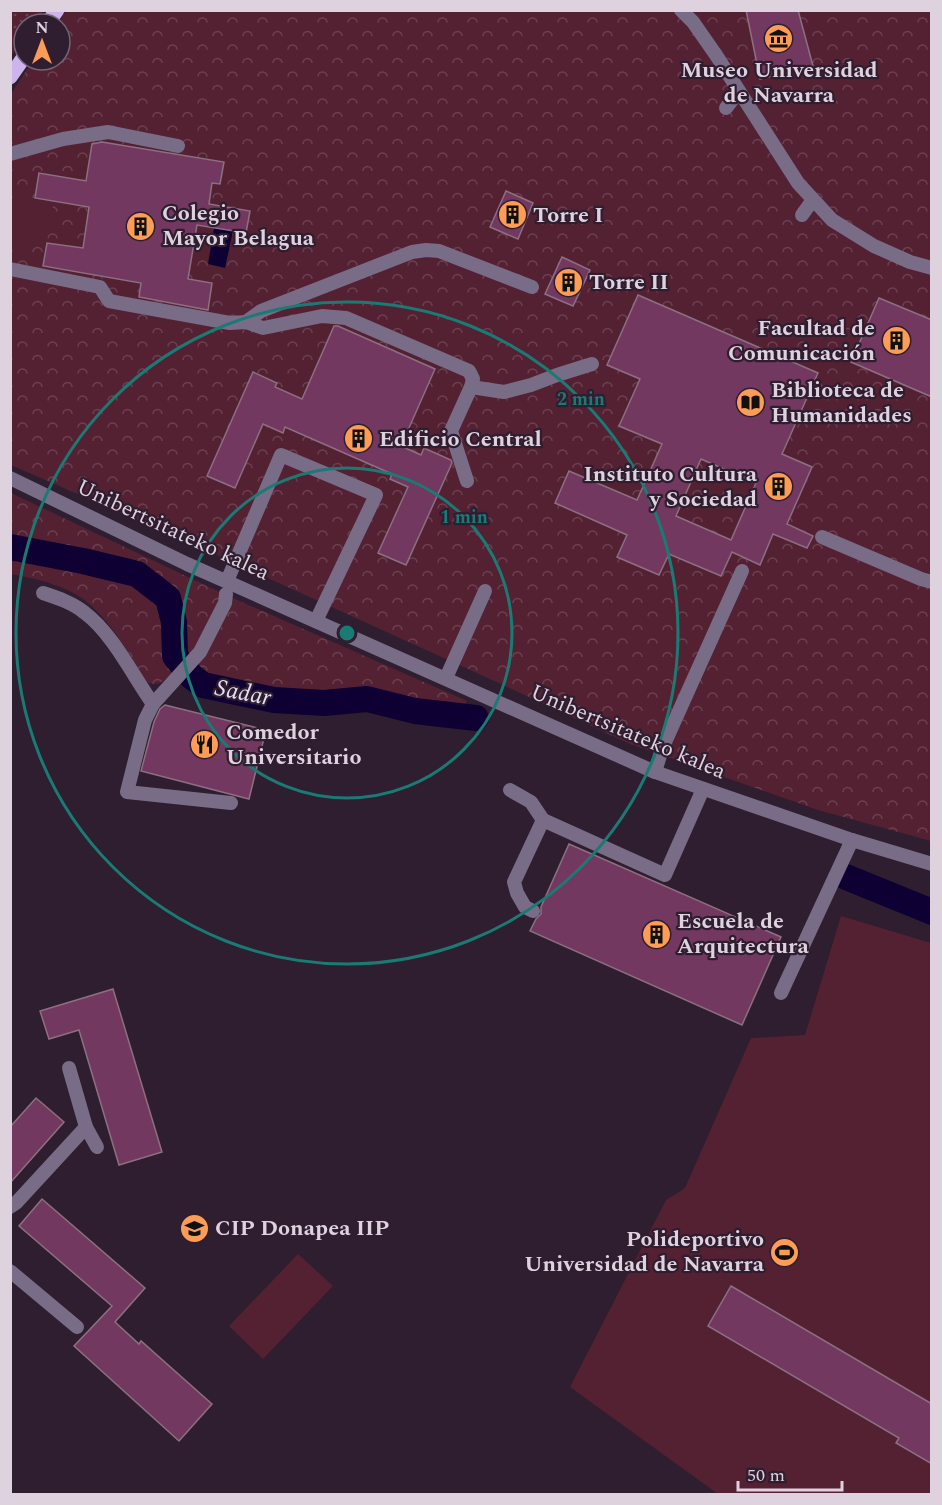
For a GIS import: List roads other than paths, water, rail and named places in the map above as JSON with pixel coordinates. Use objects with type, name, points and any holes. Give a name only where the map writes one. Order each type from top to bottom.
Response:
[{"type":"street","points":[[681,10],[693,22],[812,201],[831,220],[863,241],[910,262],[932,267]]},
{"type":"street","points":[[726,108],[739,91]]},
{"type":"street","points":[[10,154],[63,139],[108,132],[178,146]]},
{"type":"street","points":[[802,215],[812,201]]},
{"type":"street","points":[[246,322],[261,311],[412,252],[426,250],[439,250],[532,287]]},
{"type":"street","points":[[10,269],[100,287],[109,301],[230,323],[246,322],[263,328],[322,316],[346,318],[469,371],[473,379],[471,387],[451,430],[467,481]]},
{"type":"street","points":[[471,387],[504,392],[592,364]]},
{"type":"street","name":"Unibertsitateko kalea","points":[[227,587],[234,564],[281,455],[376,495],[316,621]]},
{"type":"street","name":"Unibertsitateko kalea","points":[[10,478],[187,564],[227,587],[316,621],[655,772],[852,840],[932,864]]},
{"type":"street","points":[[822,537],[932,582]]},
{"type":"street","points":[[655,772],[662,749],[742,571]]},
{"type":"street","points":[[227,587],[225,603],[200,652],[153,704],[146,720],[127,792],[231,803]]},
{"type":"street","points":[[446,678],[485,591]]},
{"type":"street","points":[[43,593],[62,599],[85,612],[93,620],[110,639],[153,704]]},
{"type":"street","points":[[510,790],[531,802],[543,820],[665,875],[702,789]]},
{"type":"street","points":[[533,911],[525,907],[514,882],[543,820]]},
{"type":"street","points":[[781,993],[852,840]]},
{"type":"street","points":[[69,1068],[86,1127],[97,1147]]},
{"type":"street","points":[[11,1205],[86,1127]]},
{"type":"street","points":[[10,1271],[77,1327]]},
{"type":"waterway","name":"Sadar","points":[[10,547],[137,574],[168,598],[174,622],[175,656],[192,677],[203,685],[274,700],[324,703],[367,699],[415,711],[476,718]]},
{"type":"waterway","name":"Sadar","points":[[846,877],[932,912]]},
{"type":"place","name":"Museo Universidad de Navarra","points":[[779,38]]},
{"type":"place","name":"Torre I","points":[[512,215]]},
{"type":"place","name":"Colegio Mayor Belagua","points":[[141,226]]},
{"type":"place","name":"Torre II","points":[[568,282]]},
{"type":"place","name":"Facultad de Comunicación","points":[[896,341]]},
{"type":"place","name":"Biblioteca de Humanidades","points":[[750,403]]},
{"type":"place","name":"Edificio Central","points":[[358,439]]},
{"type":"place","name":"Instituto Cultura y Sociedad","points":[[778,487]]},
{"type":"place","name":"Comedor Universitario","points":[[205,745]]},
{"type":"place","name":"Escuela de Arquitectura","points":[[656,934]]},
{"type":"place","name":"CIP Donapea IIP","points":[[194,1228]]},
{"type":"place","name":"Polideportivo Universidad de Navarra","points":[[785,1252]]}]
